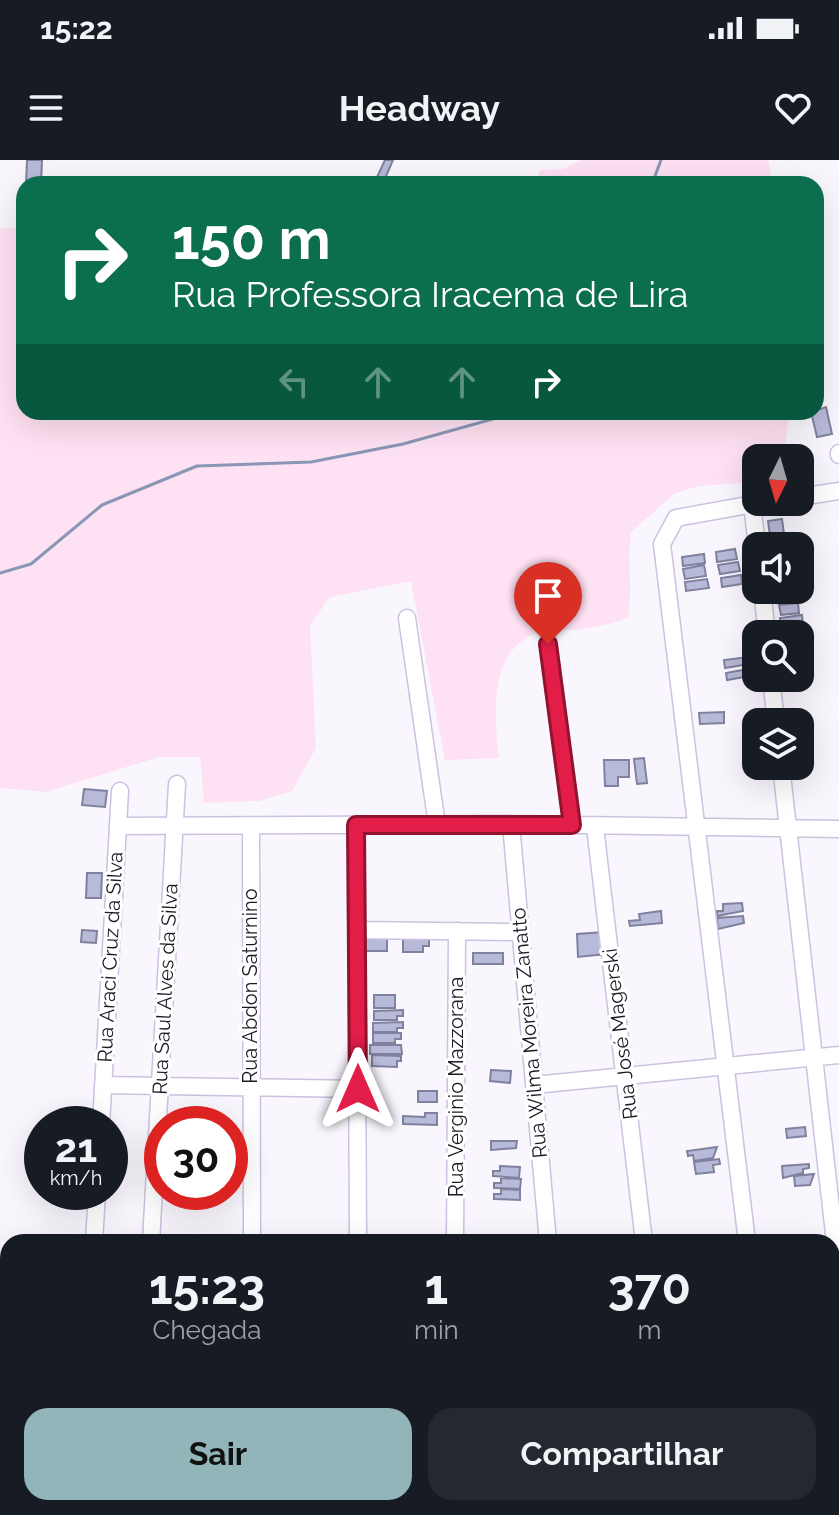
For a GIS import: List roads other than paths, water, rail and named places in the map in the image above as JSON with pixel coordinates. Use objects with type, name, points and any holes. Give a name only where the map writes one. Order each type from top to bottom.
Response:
[{"type":"street","points":[[814,495],[839,491]]},
{"type":"street","points":[[742,506],[676,518],[662,544],[746,1234]]},
{"type":"street","points":[[407,618],[437,825]]},
{"type":"street","points":[[548,644],[572,825]]},
{"type":"street","points":[[783,780],[834,1234]]},
{"type":"street","name":"Rua Saul Alves da Silva","points":[[151,1234],[177,784]]},
{"type":"street","name":"Rua Araci Cruz da Silva","points":[[102,1106],[120,791]]},
{"type":"street","points":[[118,826],[511,824],[839,829]]},
{"type":"street","name":"Rua Wilma Moreira Zanatto","points":[[511,824],[547,1234]]},
{"type":"street","points":[[356,825],[358,1234]]},
{"type":"street","name":"Rua Abdon Saturnino","points":[[251,826],[252,1234]]},
{"type":"street","name":"Rua José Magerski","points":[[595,827],[643,1234]]},
{"type":"street","points":[[358,930],[519,932]]},
{"type":"street","name":"Rua Verginio Mazzorana","points":[[455,1234],[457,931]]},
{"type":"street","points":[[534,1085],[839,1055]]},
{"type":"street","points":[[103,1085],[358,1089]]},
{"type":"street","points":[[94,1234],[96,1210]]},
{"type":"waterway","points":[[655,176],[661,160]]},
{"type":"waterway","points":[[0,573],[31,564],[102,505],[197,466],[311,462],[403,444],[489,420]]}]
